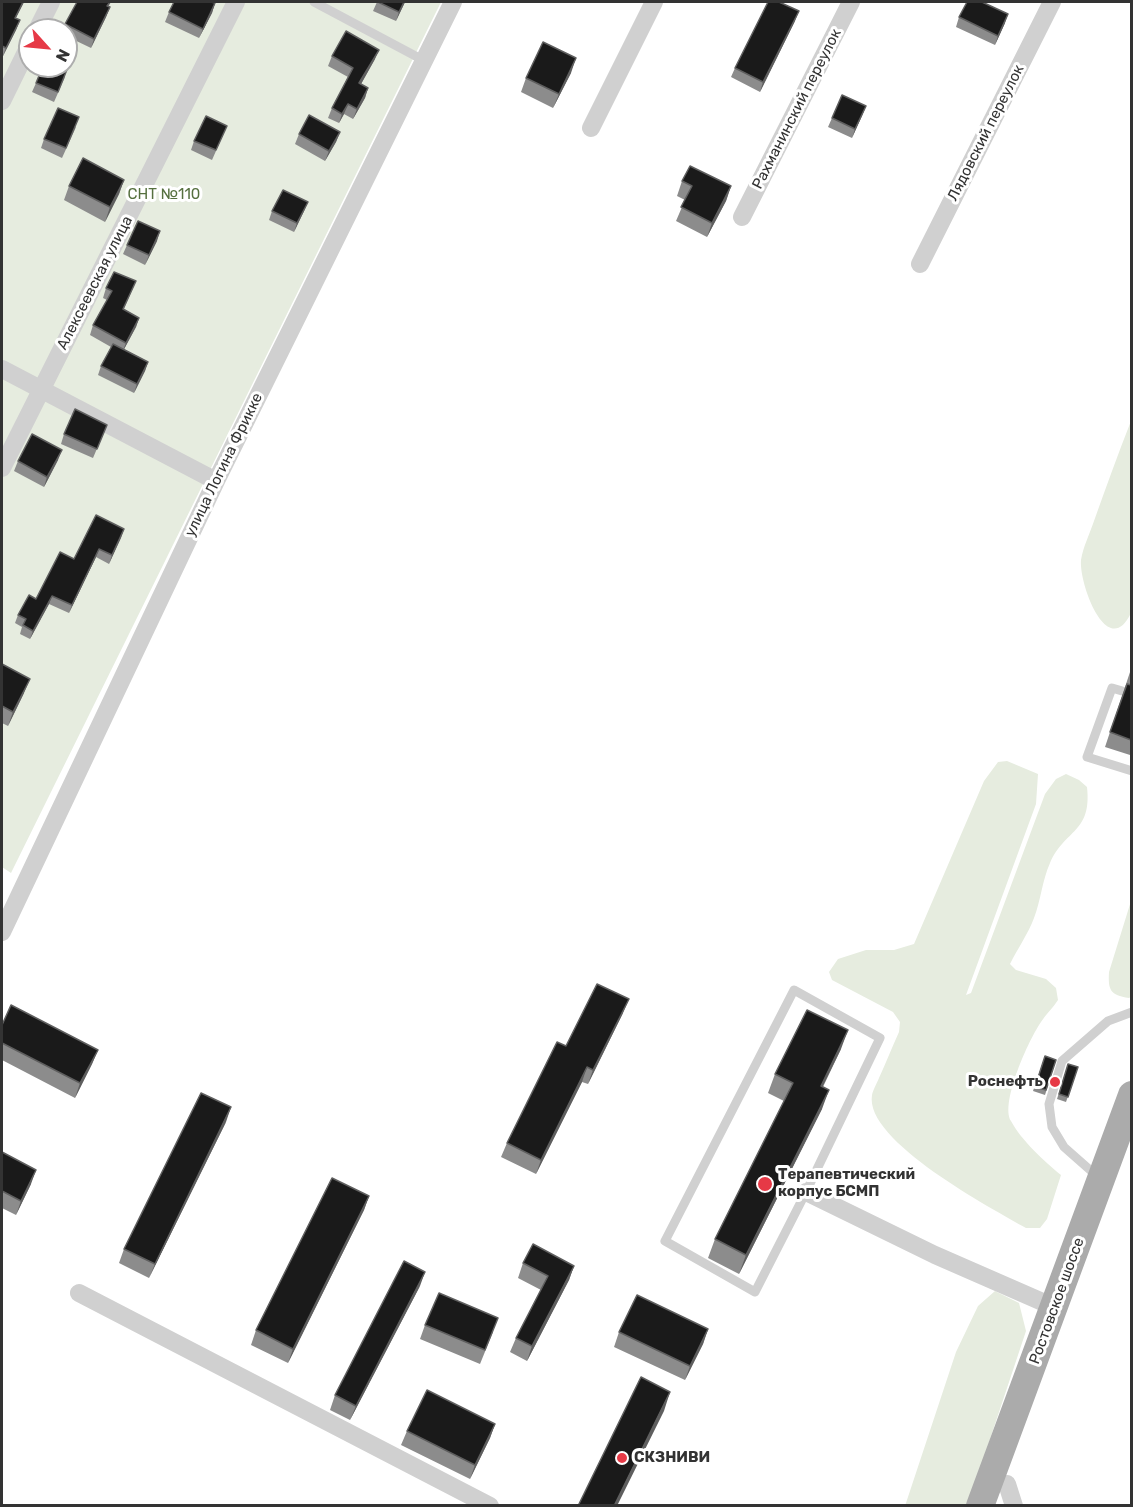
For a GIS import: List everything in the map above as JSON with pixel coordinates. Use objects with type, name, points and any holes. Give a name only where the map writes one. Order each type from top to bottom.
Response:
[{"type":"main road","name":"Ростовское шоссе","points":[[980,1506],[1131,1095]]},
{"type":"main road","name":"Ростовское шоссе","points":[[1007,1498],[1131,1139]]},
{"type":"street","points":[[43,18],[51,2]]},
{"type":"street","name":"Алексеевская улица","points":[[2,468],[236,2]]},
{"type":"street","name":"улица Логина Фрикке","points":[[3,922],[216,481],[453,2]]},
{"type":"street","points":[[591,128],[654,2]]},
{"type":"street","name":"Рахманинский переулок","points":[[742,217],[851,2]]},
{"type":"street","name":"Лядовский переулок","points":[[920,264],[1052,2]]},
{"type":"street","points":[[2,101],[18,68]]},
{"type":"street","points":[[2,369],[216,481]]},
{"type":"street","points":[[806,1192],[934,1255],[1054,1308]]},
{"type":"street","points":[[79,1293],[490,1506]]},
{"type":"lane","points":[[314,2],[423,60]]},
{"type":"lane","points":[[1131,694],[1112,688],[1087,757],[1131,771]]},
{"type":"lane","points":[[794,990],[880,1038],[806,1192],[755,1292],[665,1241],[794,990]]},
{"type":"lane","points":[[1101,1180],[1064,1147],[1052,1127],[1049,1104],[1062,1061],[1108,1021],[1131,1012]]},
{"type":"green space","name":"СНТ №110","points":[[2,2],[441,2],[11,873],[2,867]]},
{"type":"green space","points":[[1131,421],[1131,613],[1122,626],[1113,628],[1105,624],[1090,600],[1085,586],[1081,560]]},
{"type":"green space","points":[[1007,761],[1038,774],[1036,804],[966,995],[971,993],[1045,794],[1056,779],[1066,774],[1087,787],[1085,814],[1076,830],[1063,843],[1050,863],[1034,918],[1010,964],[1016,970],[1046,979],[1056,988],[1058,1000],[1041,1022],[1030,1042],[1017,1071],[1009,1100],[1009,1112],[1015,1128],[1034,1150],[1061,1175],[1047,1219],[1040,1228],[1026,1228],[961,1190],[934,1172],[888,1133],[875,1113],[872,1095],[899,1032],[900,1022],[893,1012],[832,980],[829,972],[838,959],[866,950],[894,950],[914,944],[984,781],[998,762]]},
{"type":"green space","points":[[1131,901],[1132,996],[1129,998],[1111,991],[1109,972]]},
{"type":"green space","points":[[995,1291],[1019,1303],[1026,1331],[968,1505],[905,1506],[956,1352],[978,1306]]},
{"type":"building","points":[[2,2],[23,2],[15,18],[18,19],[18,24],[6,48],[2,46]]},
{"type":"building","points":[[77,2],[110,2],[107,6],[110,7],[94,39],[78,31],[78,18],[68,18]]},
{"type":"building","points":[[174,2],[215,3],[203,29],[169,12]]},
{"type":"building","points":[[378,2],[404,2],[399,12]]},
{"type":"building","points":[[768,2],[779,2],[799,11],[763,82],[735,68]]},
{"type":"building","points":[[967,2],[982,2],[1008,14],[998,36],[959,17]]},
{"type":"building","points":[[346,31],[379,50],[359,83],[368,88],[357,109],[348,104],[342,114],[332,108],[353,68],[332,56]]},
{"type":"building","points":[[543,42],[576,58],[559,94],[526,78]]},
{"type":"building","points":[[38,78],[64,78],[58,92],[36,83]]},
{"type":"building","points":[[842,95],[866,106],[855,129],[832,118]]},
{"type":"building","points":[[58,108],[79,117],[66,148],[44,139]]},
{"type":"building","points":[[309,115],[340,132],[329,151],[299,134]]},
{"type":"building","points":[[206,116],[227,126],[216,150],[194,141]]},
{"type":"building","points":[[83,158],[124,180],[110,207],[69,186]]},
{"type":"building","points":[[690,166],[731,186],[712,223],[681,207],[692,186],[682,181]]},
{"type":"building","points":[[283,190],[308,202],[297,223],[272,211]]},
{"type":"building","points":[[138,221],[160,231],[149,255],[127,245]]},
{"type":"building","points":[[114,272],[136,281],[123,309],[139,318],[126,343],[93,325],[112,291],[106,288]]},
{"type":"building","points":[[113,344],[148,362],[137,384],[101,366]]},
{"type":"building","points":[[75,409],[107,425],[97,449],[64,434]]},
{"type":"building","points":[[32,434],[62,450],[47,477],[18,461]]},
{"type":"building","points":[[96,515],[124,529],[112,555],[99,549],[72,605],[52,596],[33,631],[23,625],[26,619],[18,615],[29,595],[36,599],[60,552],[74,559]]},
{"type":"building","points":[[2,664],[30,679],[13,712],[2,706]]},
{"type":"building","points":[[1127,684],[1131,685],[1131,740],[1110,732]]},
{"type":"building","points":[[597,984],[629,999],[593,1070],[587,1067],[541,1160],[507,1143],[557,1042],[566,1046]]},
{"type":"building","points":[[11,1005],[98,1050],[80,1083],[2,1043],[2,1025]]},
{"type":"building","name":"Терапевтический корпус БСМП","points":[[807,1010],[848,1030],[821,1086],[829,1090],[746,1255],[715,1239],[793,1083],[775,1074]]},
{"type":"building","points":[[1045,1056],[1056,1060],[1046,1090],[1035,1087]]},
{"type":"building","points":[[1068,1064],[1078,1067],[1068,1097],[1059,1094]]},
{"type":"building","points":[[201,1093],[231,1107],[155,1264],[124,1249]]},
{"type":"building","points":[[2,1152],[36,1170],[21,1201],[2,1191]]},
{"type":"building","points":[[332,1178],[369,1196],[293,1349],[256,1330]]},
{"type":"building","points":[[533,1244],[574,1266],[532,1346],[516,1338],[548,1276],[523,1263]]},
{"type":"building","points":[[404,1261],[425,1272],[356,1406],[335,1395]]},
{"type":"building","points":[[439,1293],[498,1318],[485,1350],[425,1325]]},
{"type":"building","points":[[637,1295],[708,1329],[690,1366],[619,1332]]},
{"type":"building","name":"СКЗНИВИ","points":[[641,1377],[670,1392],[614,1506],[578,1506]]},
{"type":"building","points":[[427,1390],[495,1424],[475,1465],[407,1431]]},
{"type":"place","name":"Роснефть","points":[[1055,1082]]},
{"type":"place","name":"Терапевтический корпус БСМП","points":[[765,1184]]},
{"type":"place","name":"СКЗНИВИ","points":[[622,1458]]}]
